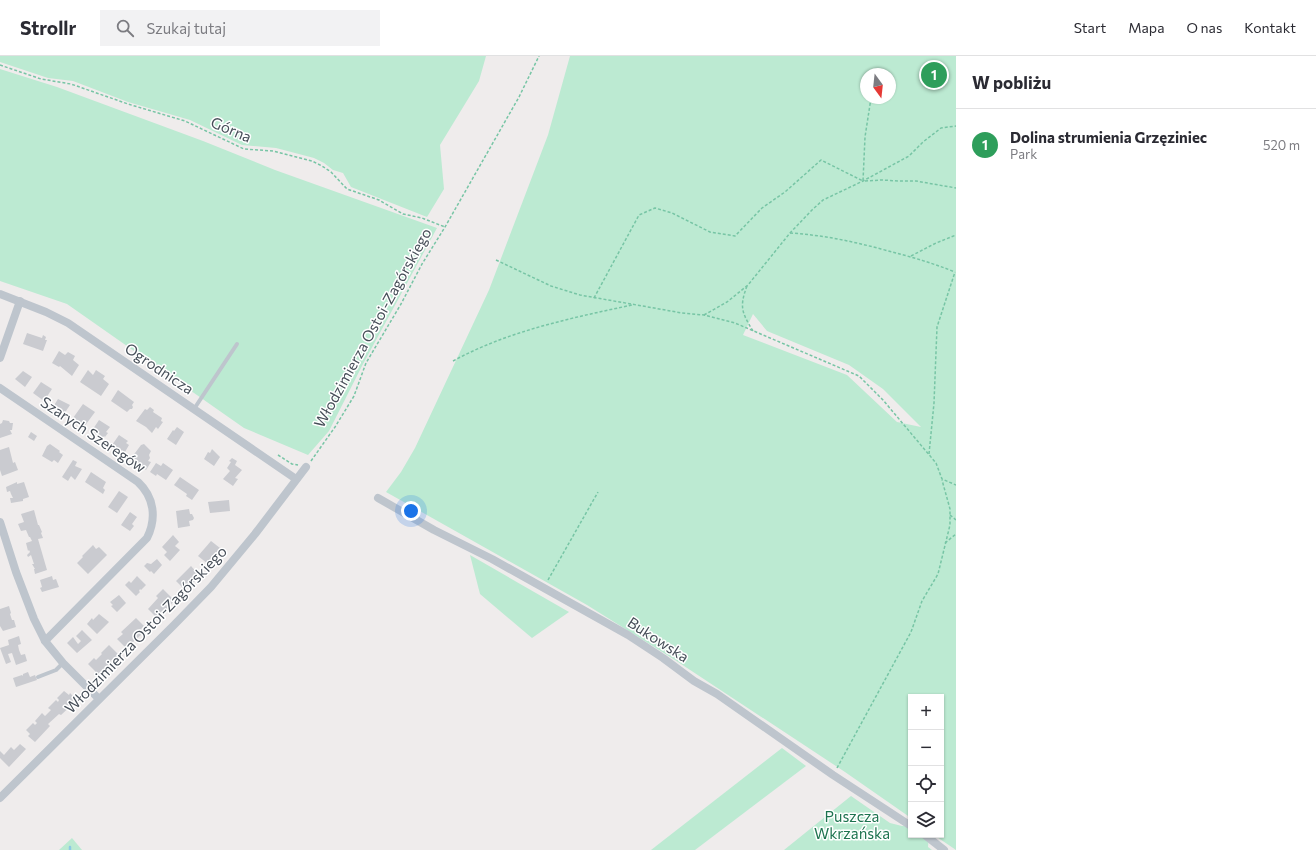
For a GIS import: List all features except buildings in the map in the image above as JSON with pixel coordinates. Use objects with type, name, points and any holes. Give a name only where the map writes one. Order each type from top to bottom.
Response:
[{"type":"street","name":"Ogrodnicza","points":[[0,294],[46,312],[68,323],[296,479]]},
{"type":"street","points":[[1,353],[20,301]]},
{"type":"street","name":"Szarych Szeregów","points":[[0,388],[138,482],[147,492],[152,503],[153,520],[152,527],[147,538],[45,641]]},
{"type":"street","name":"Włodzimierza Ostoi-Zagórskiego","points":[[0,798],[211,587],[255,534],[306,467]]},
{"type":"street","name":"Bukowska","points":[[378,498],[434,530],[492,559],[543,589],[628,635],[694,681],[717,694],[833,775],[908,824]]},
{"type":"street","points":[[0,522],[21,586],[34,619],[45,641],[63,663],[99,699]]},
{"type":"street","points":[[929,838],[944,850]]},
{"type":"lane","points":[[194,409],[237,344]]},
{"type":"lane","points":[[38,677],[56,670],[63,663]]},
{"type":"path","name":"Włodzimierza Ostoi-Zagórskiego","points":[[306,467],[354,396],[366,363],[519,97],[539,56]]},
{"type":"path","name":"Górna","points":[[0,65],[41,79],[71,84],[128,104],[185,121],[244,149],[273,151],[312,161],[331,172],[347,189],[379,200],[403,214],[422,218],[445,227]]},
{"type":"path","points":[[863,181],[865,137],[870,104]]},
{"type":"path","points":[[704,315],[727,302],[748,285],[790,233],[823,200],[863,181],[909,156],[923,142],[941,128],[956,126]]},
{"type":"path","points":[[594,298],[639,215],[647,210],[656,208],[672,213],[710,232],[735,236],[762,208],[785,192],[821,160],[863,181],[916,181],[956,188]]},
{"type":"path","points":[[790,233],[810,234],[847,240],[928,261],[956,272],[937,327],[934,403],[929,454]]},
{"type":"path","points":[[910,256],[956,235]]},
{"type":"path","points":[[496,260],[551,286],[594,298],[704,315],[735,324],[859,376],[883,400],[936,463],[950,509],[950,525],[938,574],[922,600],[911,632],[833,775]]},
{"type":"path","points":[[748,285],[742,301],[742,308],[744,317],[754,332]]},
{"type":"path","points":[[453,361],[483,347],[535,329],[575,318],[634,305]]},
{"type":"path","points":[[942,479],[956,485]]},
{"type":"path","points":[[543,589],[598,492]]},
{"type":"path","points":[[950,515],[956,520]]},
{"type":"path","points":[[945,543],[956,534]]},
{"type":"green space","points":[[0,56],[486,56],[479,81],[440,145],[444,189],[427,217],[351,187],[343,173],[333,170],[314,158],[276,148],[242,145],[190,120],[128,102],[73,81],[48,78],[0,62]]},
{"type":"green space","points":[[570,56],[956,56],[956,850],[938,838],[944,838],[944,694],[908,694],[908,816],[845,772],[675,660],[587,605],[386,492],[401,472],[415,448],[489,290],[548,135]],"holes":[[[753,314],[767,331],[849,365],[883,389],[921,427],[897,422],[847,375],[743,335]]]},
{"type":"green space","points":[[0,69],[57,87],[203,141],[275,170],[437,228],[363,364],[329,431],[308,455],[244,428],[67,304],[0,281]]},
{"type":"green space","points":[[470,555],[569,612],[532,638],[480,594]]},
{"type":"green space","points":[[782,748],[806,766],[695,850],[651,850]]},
{"type":"green space","name":"Puszcza Wkrzańska","points":[[851,796],[890,823],[902,826],[908,825],[908,838],[929,838],[928,847],[932,850],[784,850]]},
{"type":"green space","points":[[72,838],[82,850],[59,850]]},
{"type":"place","name":"Dolina strumienia Grzęziniec","points":[[934,75]]}]
